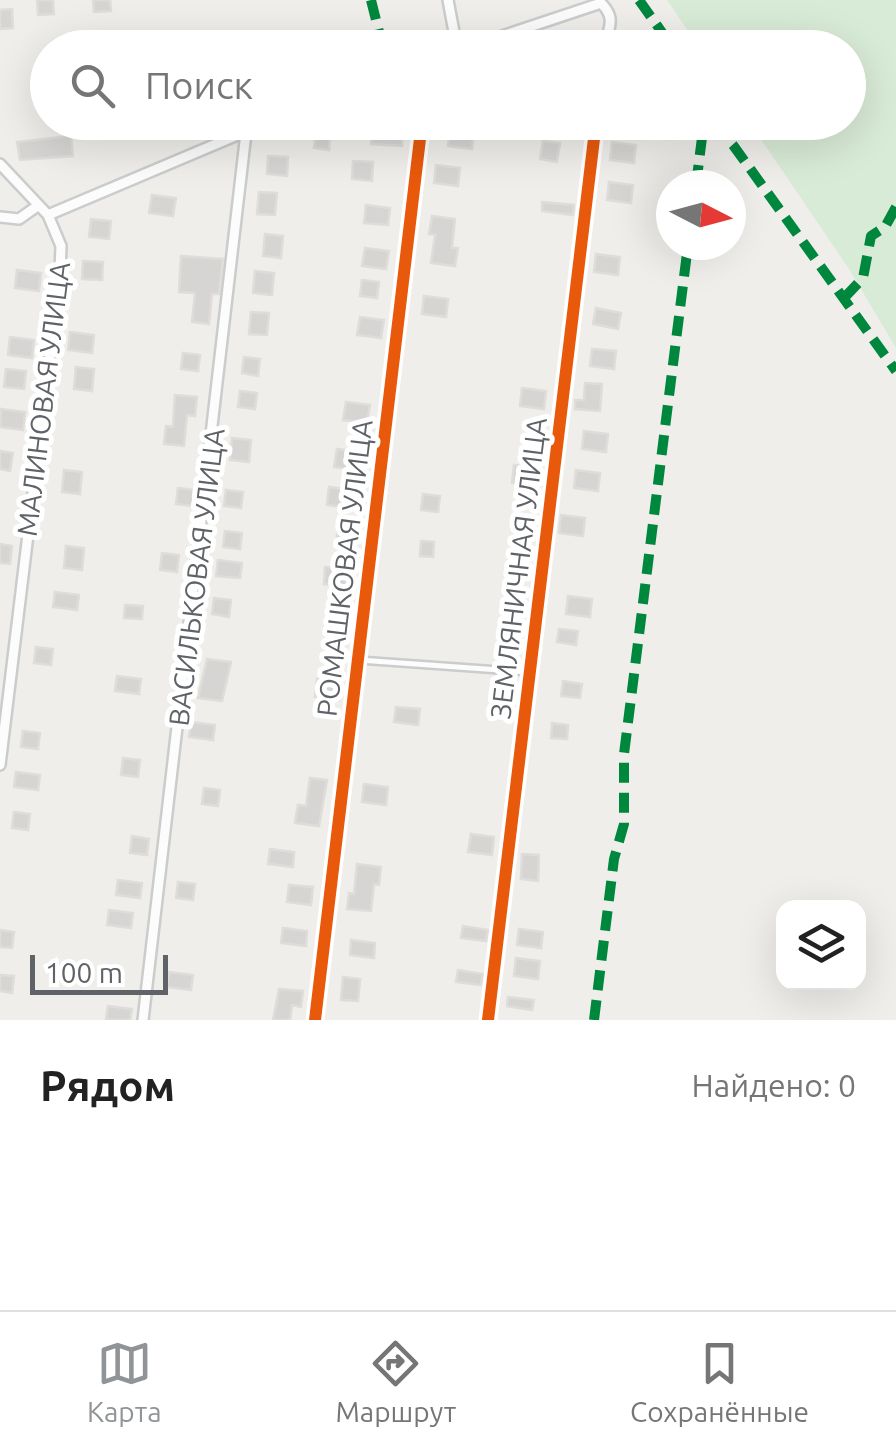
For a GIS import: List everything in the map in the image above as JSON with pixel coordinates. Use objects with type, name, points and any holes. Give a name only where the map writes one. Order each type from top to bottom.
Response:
[{"type":"street","points":[[448,0],[454,30]]},
{"type":"street","points":[[518,30],[598,2],[611,14],[610,30]]},
{"type":"street","points":[[1,167],[48,215],[229,140]]},
{"type":"street","name":"ВАСИЛЬКОВАЯ УЛИЦА","points":[[143,1020],[245,140]]},
{"type":"street","name":"РОМАШКОВАЯ УЛИЦА","points":[[316,1020],[420,140]]},
{"type":"street","name":"ЗЕМЛЯНИЧНАЯ УЛИЦА","points":[[488,1020],[594,140]]},
{"type":"street","points":[[0,217],[19,219],[36,206]]},
{"type":"street","name":"МАЛИНОВАЯ УЛИЦА","points":[[0,764],[61,258],[59,238],[48,215]]},
{"type":"lane","points":[[358,660],[530,672]]},
{"type":"green space","points":[[667,0],[896,0],[896,348],[849,269],[762,140],[866,140],[866,30],[687,30]]},
{"type":"building","points":[[37,0],[53,0],[54,14],[38,15]]},
{"type":"building","points":[[93,0],[110,0],[111,11],[94,12]]},
{"type":"building","points":[[12,9],[13,28],[0,29],[0,10]]},
{"type":"building","points":[[71,140],[73,156],[20,160],[17,142]]},
{"type":"building","points":[[315,140],[330,140],[329,150],[314,148]]},
{"type":"building","points":[[371,140],[402,140],[402,146],[371,144]]},
{"type":"building","points":[[449,140],[473,140],[472,149],[448,146]]},
{"type":"building","points":[[543,141],[560,143],[557,162],[540,159]]},
{"type":"building","points":[[612,142],[636,145],[634,163],[610,160]]},
{"type":"building","points":[[268,156],[288,157],[287,176],[267,174]]},
{"type":"building","points":[[353,161],[373,162],[372,181],[352,179]]},
{"type":"building","points":[[436,165],[460,168],[458,186],[434,183]]},
{"type":"building","points":[[609,182],[633,185],[631,203],[607,200]]},
{"type":"building","points":[[259,192],[277,193],[275,215],[257,214]]},
{"type":"building","points":[[152,195],[176,198],[173,216],[149,213]]},
{"type":"building","points":[[542,202],[574,205],[573,215],[542,211]]},
{"type":"building","points":[[366,205],[390,208],[388,225],[364,223]]},
{"type":"building","points":[[432,216],[455,219],[455,266],[431,263],[435,235],[429,234]]},
{"type":"building","points":[[91,219],[111,221],[109,239],[89,237]]},
{"type":"building","points":[[265,234],[283,236],[281,258],[263,256]]},
{"type":"building","points":[[365,248],[389,251],[386,269],[362,266]]},
{"type":"building","points":[[596,254],[620,257],[618,275],[594,272]]},
{"type":"building","points":[[181,256],[223,259],[219,294],[212,294],[209,324],[192,322],[195,293],[179,292]]},
{"type":"building","points":[[83,261],[103,262],[102,280],[82,279]]},
{"type":"building","points":[[17,270],[41,273],[39,291],[15,288]]},
{"type":"building","points":[[255,271],[274,273],[272,295],[253,293]]},
{"type":"building","points":[[362,280],[379,282],[377,298],[360,296]]},
{"type":"building","points":[[424,296],[448,299],[446,317],[422,314]]},
{"type":"building","points":[[596,308],[621,313],[618,329],[593,324]]},
{"type":"building","points":[[251,312],[269,313],[267,335],[249,334]]},
{"type":"building","points":[[360,317],[384,320],[381,338],[357,335]]},
{"type":"building","points":[[70,332],[94,335],[92,353],[68,350]]},
{"type":"building","points":[[10,337],[34,340],[32,358],[8,355]]},
{"type":"building","points":[[592,349],[616,351],[614,369],[590,366]]},
{"type":"building","points":[[183,353],[200,355],[198,371],[181,369]]},
{"type":"building","points":[[244,357],[260,359],[258,376],[242,373]]},
{"type":"building","points":[[76,367],[94,369],[92,391],[74,389]]},
{"type":"building","points":[[6,369],[26,371],[24,389],[4,387]]},
{"type":"building","points":[[585,383],[602,384],[600,411],[575,409],[575,400],[584,400]]},
{"type":"building","points":[[522,388],[546,391],[544,409],[520,406]]},
{"type":"building","points":[[240,391],[257,393],[255,409],[238,407]]},
{"type":"building","points":[[175,395],[197,397],[195,416],[187,415],[184,446],[164,444],[166,426],[173,427]]},
{"type":"building","points":[[346,402],[370,405],[367,422],[343,420]]},
{"type":"building","points":[[1,409],[25,412],[23,430],[0,427]]},
{"type":"building","points":[[584,431],[608,434],[606,452],[582,449]]},
{"type":"building","points":[[232,438],[251,440],[249,462],[230,460]]},
{"type":"building","points":[[337,449],[361,452],[358,470],[334,467]]},
{"type":"building","points":[[0,451],[13,453],[10,471],[0,469]]},
{"type":"building","points":[[514,465],[538,468],[536,486],[512,483]]},
{"type":"building","points":[[64,470],[82,472],[80,494],[62,492]]},
{"type":"building","points":[[576,470],[600,473],[598,491],[574,488]]},
{"type":"building","points":[[329,487],[353,490],[351,508],[327,505]]},
{"type":"building","points":[[178,488],[195,490],[193,506],[176,504]]},
{"type":"building","points":[[226,490],[243,492],[241,508],[224,506]]},
{"type":"building","points":[[423,494],[440,496],[438,512],[421,510]]},
{"type":"building","points":[[561,515],[585,518],[583,536],[559,533]]},
{"type":"building","points":[[338,527],[352,528],[350,548],[336,546]]},
{"type":"building","points":[[225,531],[242,533],[240,549],[223,547]]},
{"type":"building","points":[[421,541],[434,542],[433,557],[420,556]]},
{"type":"building","points":[[0,544],[12,546],[10,564],[0,563]]},
{"type":"building","points":[[66,546],[84,548],[82,570],[64,568]]},
{"type":"building","points":[[162,553],[179,555],[177,572],[160,570]]},
{"type":"building","points":[[218,560],[242,563],[240,578],[216,576]]},
{"type":"building","points":[[325,567],[348,568],[346,586],[324,584]]},
{"type":"building","points":[[55,592],[79,595],[77,610],[53,607]]},
{"type":"building","points":[[568,596],[592,599],[590,617],[566,614]]},
{"type":"building","points":[[214,598],[231,600],[229,617],[212,614]]},
{"type":"building","points":[[125,605],[143,606],[142,619],[124,618]]},
{"type":"building","points":[[559,629],[578,631],[576,645],[557,642]]},
{"type":"building","points":[[36,647],[53,649],[51,665],[34,663]]},
{"type":"building","points":[[207,659],[231,662],[222,701],[198,698]]},
{"type":"building","points":[[117,676],[141,679],[139,694],[115,691]]},
{"type":"building","points":[[317,679],[341,682],[339,700],[315,697]]},
{"type":"building","points":[[563,681],[582,684],[580,698],[561,696]]},
{"type":"building","points":[[492,698],[516,700],[513,718],[490,716]]},
{"type":"building","points":[[396,707],[420,709],[418,725],[394,722]]},
{"type":"building","points":[[191,722],[215,725],[213,740],[189,737]]},
{"type":"building","points":[[552,723],[568,725],[567,739],[551,738]]},
{"type":"building","points":[[23,731],[40,733],[38,749],[21,747]]},
{"type":"building","points":[[123,758],[140,760],[138,777],[121,775]]},
{"type":"building","points":[[16,772],[40,775],[38,790],[14,787]]},
{"type":"building","points":[[310,778],[327,780],[319,826],[295,823],[298,805],[306,806]]},
{"type":"building","points":[[364,784],[388,787],[386,805],[362,802]]},
{"type":"building","points":[[204,788],[220,790],[218,806],[202,804]]},
{"type":"building","points":[[14,812],[30,814],[28,830],[12,828]]},
{"type":"building","points":[[471,834],[494,837],[492,855],[468,852]]},
{"type":"building","points":[[132,836],[149,839],[147,855],[130,853]]},
{"type":"building","points":[[270,849],[294,852],[293,867],[268,864]]},
{"type":"building","points":[[522,854],[539,855],[538,881],[521,879]]},
{"type":"building","points":[[357,864],[381,867],[379,885],[374,884],[371,911],[347,909],[349,893],[354,894]]},
{"type":"building","points":[[118,880],[142,883],[140,898],[116,895]]},
{"type":"building","points":[[178,882],[195,884],[193,900],[176,898]]},
{"type":"building","points":[[289,885],[313,887],[311,905],[287,902]]},
{"type":"building","points":[[109,910],[133,913],[131,928],[107,925]]},
{"type":"building","points":[[463,926],[488,930],[486,941],[461,938]]},
{"type":"building","points":[[283,928],[307,931],[306,946],[281,943]]},
{"type":"building","points":[[519,929],[543,932],[541,948],[517,945]]},
{"type":"building","points":[[0,930],[14,932],[12,948],[0,947]]},
{"type":"building","points":[[351,940],[375,943],[374,958],[350,955]]},
{"type":"building","points":[[516,958],[540,961],[538,979],[514,976]]},
{"type":"building","points":[[458,970],[483,974],[481,985],[456,982]]},
{"type":"building","points":[[169,972],[193,975],[191,990],[167,987]]},
{"type":"building","points":[[0,975],[14,976],[12,993],[0,991]]},
{"type":"building","points":[[343,977],[360,979],[358,1001],[341,1000]]},
{"type":"building","points":[[279,989],[303,991],[301,1007],[292,1005],[290,1020],[273,1020]]},
{"type":"building","points":[[508,997],[534,1000],[532,1010],[507,1006]]},
{"type":"building","points":[[108,1006],[132,1009],[130,1020],[106,1020]]},
{"type":"marked path","points":[[371,0],[378,30]]},
{"type":"marked path","points":[[639,0],[660,30]]},
{"type":"marked path","points":[[698,170],[702,140]]},
{"type":"marked path","points":[[729,140],[896,371]]},
{"type":"marked path","points":[[844,298],[863,278],[871,236],[885,227],[896,207]]},
{"type":"marked path","points":[[594,1020],[614,859],[624,824],[624,754],[686,260]]},
{"type":"cycle path","points":[[315,1020],[420,140]]},
{"type":"cycle path","points":[[488,1020],[594,140]]}]
